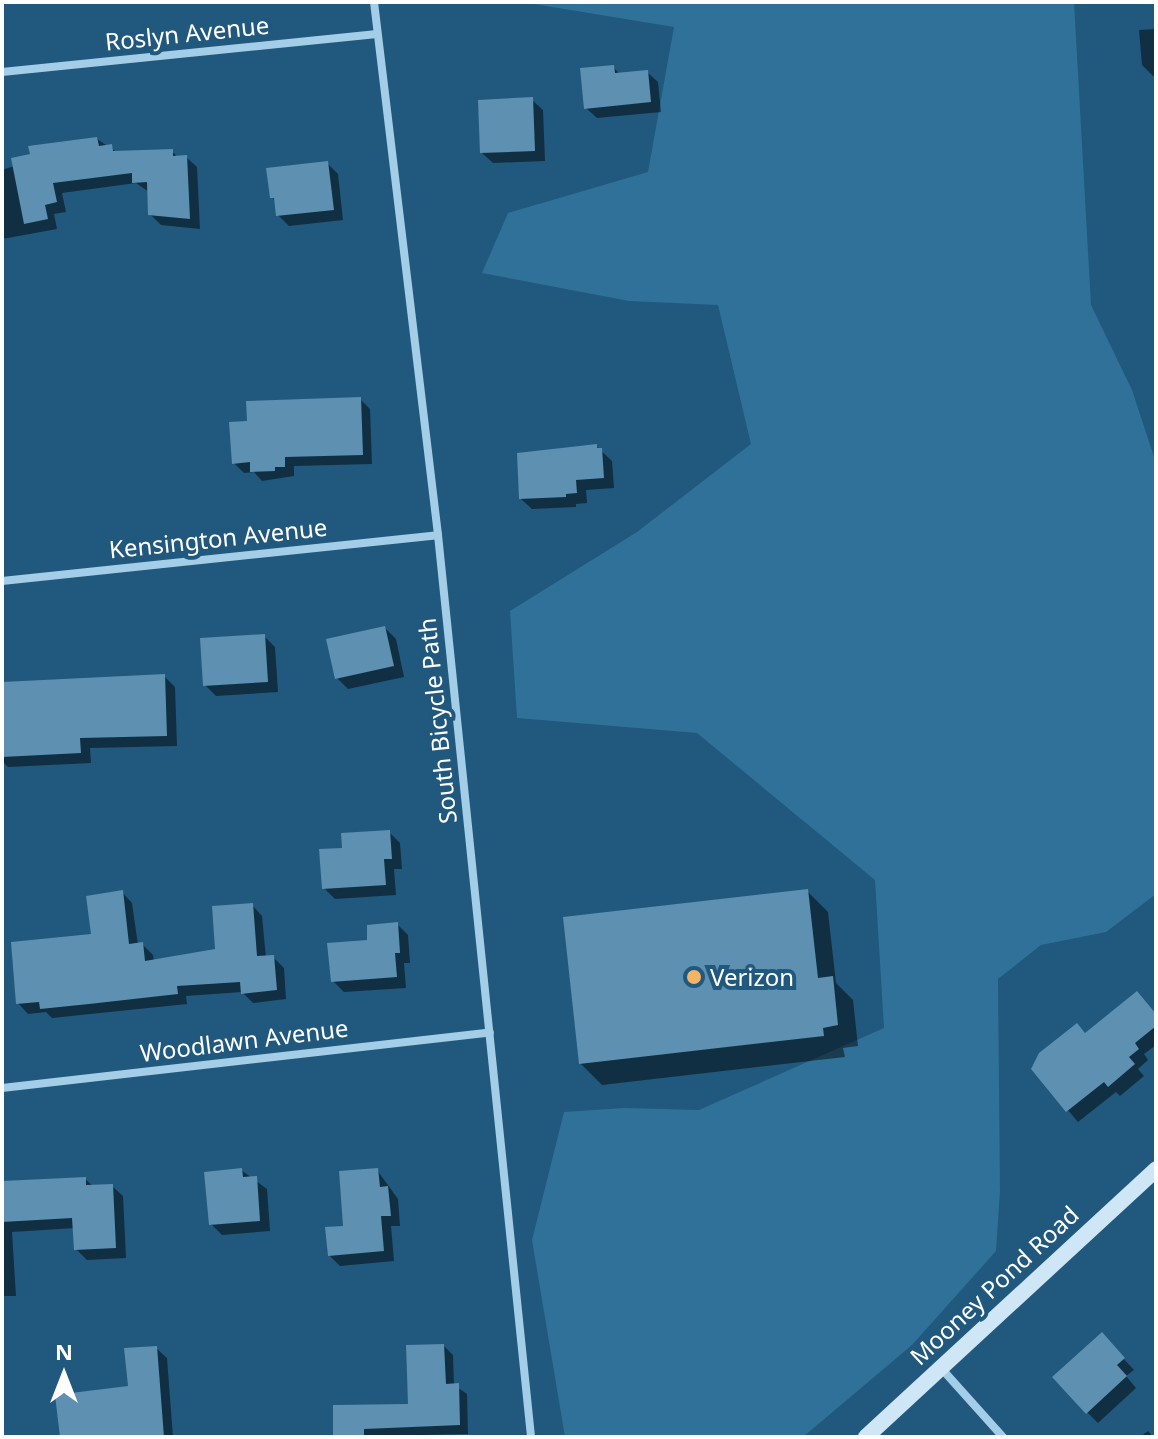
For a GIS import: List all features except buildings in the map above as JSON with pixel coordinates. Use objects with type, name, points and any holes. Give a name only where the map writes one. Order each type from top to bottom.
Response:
[{"type":"street","name":"South Bicycle Path","points":[[374,2],[438,535],[531,1437]]},
{"type":"street","name":"Roslyn Avenue","points":[[2,72],[377,34]]},
{"type":"street","name":"Kensington Avenue","points":[[2,581],[438,535]]},
{"type":"street","name":"Woodlawn Avenue","points":[[2,1088],[490,1032]]},
{"type":"street","name":"Mooney Pond Road","points":[[866,1437],[1156,1169]]},
{"type":"street","points":[[941,1368],[1003,1437]]},
{"type":"shaded area","points":[[522,2],[1074,2],[1091,305],[1132,390],[1156,463],[1156,894],[1106,932],[1041,945],[998,979],[1000,1191],[996,1251],[912,1345],[803,1437],[565,1437],[532,1240],[564,1112],[624,1108],[699,1110],[884,1028],[875,880],[697,733],[517,718],[510,611],[637,532],[751,444],[718,305],[629,301],[482,273],[508,213],[648,172],[674,27]]},
{"type":"place","name":"Verizon","points":[[694,977]]}]
